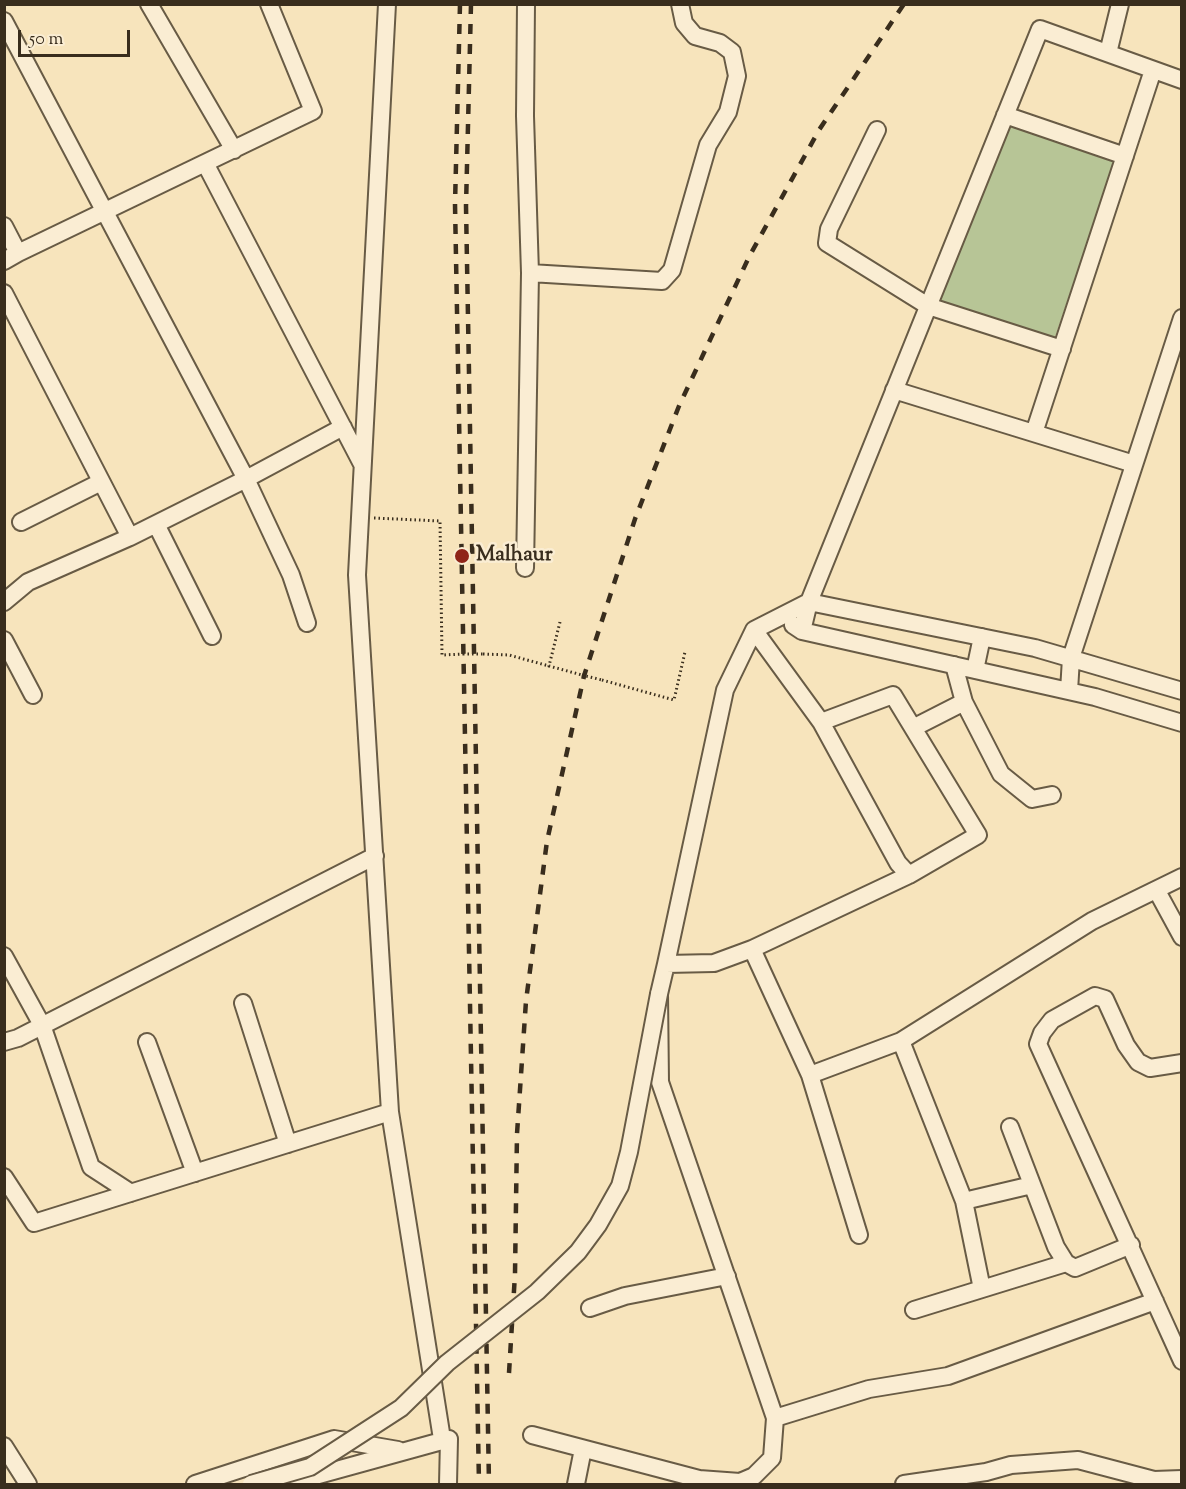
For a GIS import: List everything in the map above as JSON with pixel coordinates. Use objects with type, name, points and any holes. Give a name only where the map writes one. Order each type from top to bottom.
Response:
[{"type":"street","points":[[149,4],[234,150]]},
{"type":"street","points":[[4,226],[11,257],[313,111],[269,4]]},
{"type":"street","points":[[387,4],[357,575],[390,1112],[446,1439],[448,1485]]},
{"type":"street","points":[[525,568],[530,273],[525,116],[526,4]]},
{"type":"street","points":[[530,273],[662,280],[672,270],[708,145],[728,112],[736,76],[732,52],[720,43],[695,36],[684,23],[680,4]]},
{"type":"street","points":[[1108,53],[1120,4]]},
{"type":"street","points":[[4,21],[246,479],[291,575],[307,623]]},
{"type":"street","points":[[802,631],[809,602],[1040,29],[1182,80]]},
{"type":"street","points":[[1034,433],[1153,70]]},
{"type":"street","points":[[1005,115],[1125,156]]},
{"type":"street","points":[[877,130],[829,229],[827,243],[928,306],[1062,349]]},
{"type":"street","points":[[205,163],[363,465]]},
{"type":"street","points":[[4,293],[130,537]]},
{"type":"street","points":[[1069,691],[1071,658],[1134,464],[1178,342],[1182,318]]},
{"type":"street","points":[[894,390],[1134,464]]},
{"type":"street","points":[[4,602],[28,582],[130,537],[246,479],[342,427]]},
{"type":"street","points":[[21,522],[101,482]]},
{"type":"street","points":[[156,524],[212,636]]},
{"type":"street","points":[[251,1485],[310,1467],[400,1408],[447,1363],[537,1292],[578,1252],[598,1225],[620,1186],[629,1152],[659,994],[725,690],[754,630],[809,602],[982,637],[1071,658],[1182,691]]},
{"type":"street","points":[[778,616],[802,631],[1069,691],[1182,723]]},
{"type":"street","points":[[754,630],[821,722],[898,863],[909,875]]},
{"type":"street","points":[[975,670],[982,637]]},
{"type":"street","points":[[4,640],[33,695]]},
{"type":"street","points":[[954,665],[964,702],[1001,774],[1032,799],[1052,795]]},
{"type":"street","points":[[666,964],[714,963],[752,949],[909,875],[978,835],[893,695],[821,722]]},
{"type":"street","points":[[913,728],[964,702]]},
{"type":"street","points":[[4,1042],[42,1025],[375,856]]},
{"type":"street","points":[[810,1076],[901,1041],[1092,921],[1182,878]]},
{"type":"street","points":[[1156,891],[1182,937]]},
{"type":"street","points":[[752,949],[810,1076],[859,1235]]},
{"type":"street","points":[[4,956],[42,1025],[91,1167],[131,1193]]},
{"type":"street","points":[[532,1435],[699,1479],[741,1484],[754,1476],[772,1458],[775,1418],[660,1082],[659,994]]},
{"type":"street","points":[[1182,1063],[1150,1068],[1138,1062],[1126,1045],[1105,999],[1095,996],[1052,1020],[1042,1033],[1038,1044],[1182,1361]]},
{"type":"street","points":[[243,1003],[288,1144]]},
{"type":"street","points":[[901,1041],[964,1202],[982,1289]]},
{"type":"street","points":[[147,1042],[195,1173]]},
{"type":"street","points":[[4,1177],[34,1223],[390,1112]]},
{"type":"street","points":[[1010,1126],[1056,1247],[1066,1263],[1075,1268],[1131,1245]]},
{"type":"street","points":[[964,1202],[1032,1185]]},
{"type":"street","points":[[914,1310],[1066,1263]]},
{"type":"street","points":[[590,1308],[625,1296],[727,1276]]},
{"type":"street","points":[[775,1418],[869,1389],[948,1376],[1155,1301]]},
{"type":"street","points":[[195,1485],[334,1439],[402,1451]]},
{"type":"street","points":[[286,1485],[308,1482],[446,1439]]},
{"type":"street","points":[[4,1446],[28,1485]]},
{"type":"street","points":[[576,1485],[583,1449]]},
{"type":"street","points":[[904,1485],[986,1472],[1011,1465],[1070,1460],[1154,1480],[1173,1481]]},
{"type":"path","points":[[360,517],[440,521],[442,655],[509,655],[674,700],[685,652]]},
{"type":"path","points":[[549,666],[560,622]]},
{"type":"green space","points":[[1010,123],[1115,161],[1054,340],[937,302]]},
{"type":"railway","points":[[460,4],[455,204],[479,1484]]},
{"type":"railway","points":[[471,4],[466,206],[489,1484]]},
{"type":"railway","points":[[509,1373],[515,1274],[517,1134],[526,1001],[547,841],[584,676],[635,519],[679,406],[749,257],[819,130],[904,4]]},
{"type":"place","name":"Malhaur","points":[[462,556]]}]
